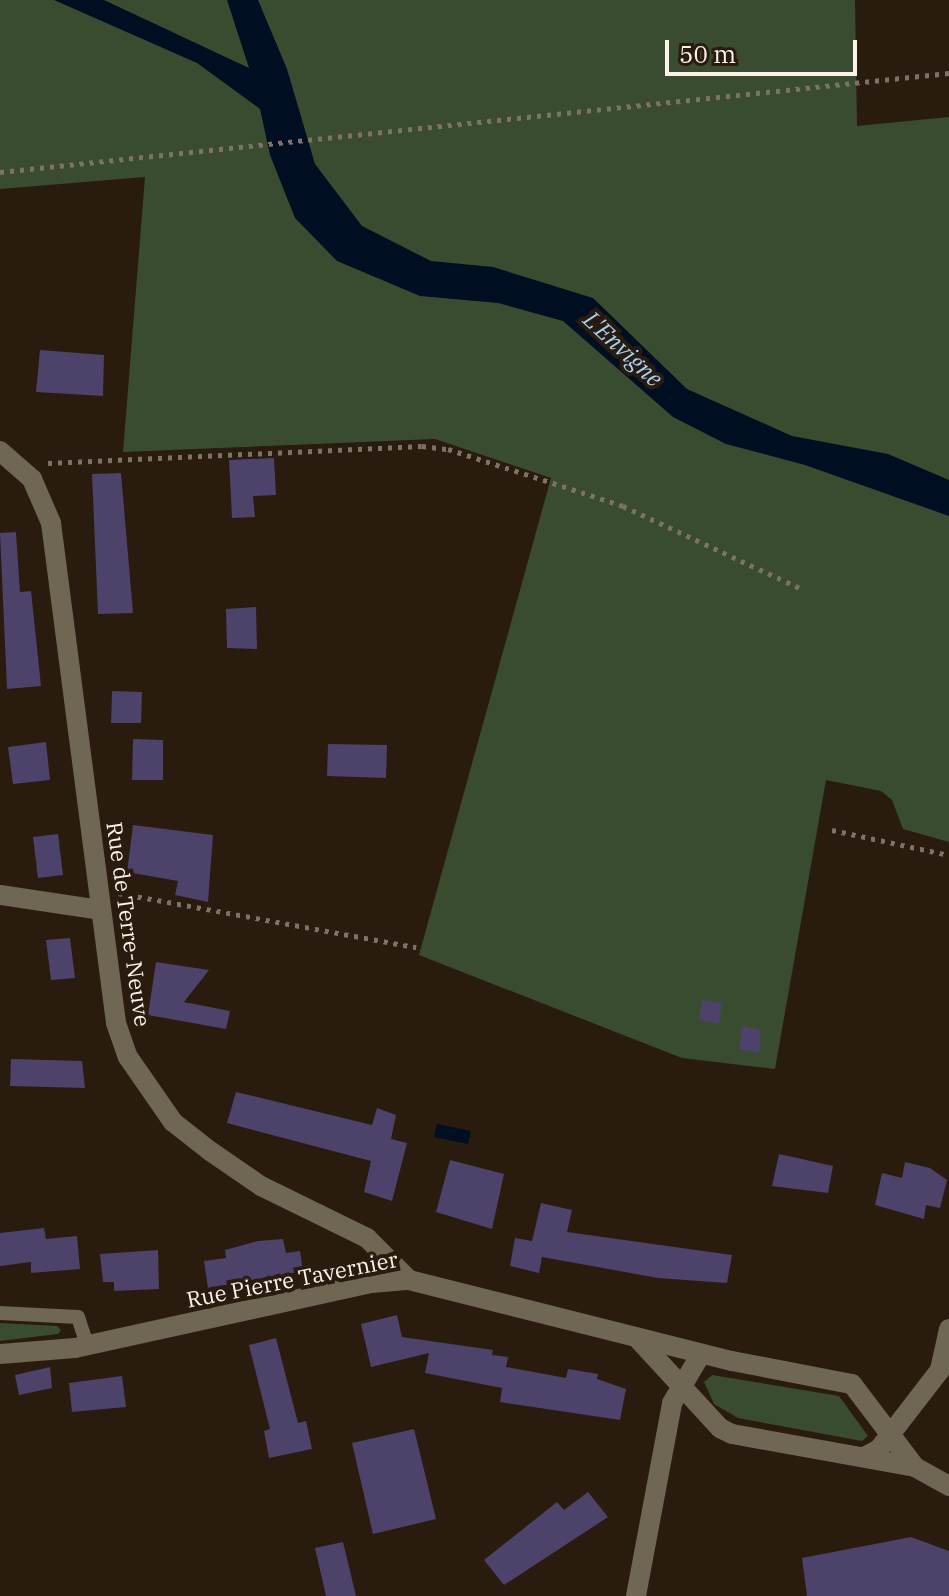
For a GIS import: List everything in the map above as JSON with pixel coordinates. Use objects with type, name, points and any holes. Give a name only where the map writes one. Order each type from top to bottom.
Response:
[{"type":"street","name":"Rue de Terre-Neuve","points":[[0,451],[25,472],[43,499],[56,548],[116,1023],[128,1057],[173,1122],[261,1186],[367,1238],[409,1280]]},
{"type":"street","points":[[0,895],[99,901]]},
{"type":"street","name":"Rue Pierre Tavernier","points":[[0,1354],[87,1345],[371,1283],[409,1280],[701,1354],[852,1384],[915,1467]]},
{"type":"street","points":[[864,1457],[879,1449],[889,1430],[940,1370],[949,1329]]},
{"type":"street","name":"Rue Pierre Tavernier","points":[[636,1338],[720,1428],[732,1434],[915,1467],[949,1486]]},
{"type":"street","points":[[636,1596],[641,1543],[680,1382],[701,1354]]},
{"type":"lane","points":[[0,1313],[78,1317],[87,1345]]},
{"type":"path","points":[[0,172],[949,73]]},
{"type":"path","points":[[25,472],[57,462],[422,446],[448,449],[623,506],[800,588]]},
{"type":"path","points":[[832,830],[949,855]]},
{"type":"path","points":[[99,901],[416,947]]},
{"type":"green space","points":[[0,0],[855,0],[857,126],[949,117],[949,842],[903,829],[892,800],[881,791],[826,780],[775,1069],[682,1058],[419,955],[551,478],[435,439],[123,452],[145,177],[0,189]]},
{"type":"green space","points":[[0,1323],[57,1326],[61,1330],[58,1334],[0,1341]]},
{"type":"green space","points":[[712,1375],[839,1396],[868,1436],[862,1441],[738,1418],[714,1404],[704,1382]]},
{"type":"water","name":"L'Envigne","points":[[54,0],[104,0],[249,68],[227,0],[258,0],[287,69],[315,164],[362,226],[431,261],[493,267],[593,298],[687,389],[792,436],[888,454],[949,480],[949,516],[805,465],[726,444],[673,417],[563,321],[498,303],[420,296],[337,261],[295,218],[270,155],[260,109],[197,63]]},
{"type":"water","points":[[437,1124],[471,1131],[468,1144],[434,1137]]},
{"type":"building","points":[[40,350],[104,355],[103,396],[36,392]]},
{"type":"building","points":[[274,458],[276,495],[253,496],[255,517],[232,518],[229,460]]},
{"type":"building","points":[[121,473],[133,613],[98,614],[92,474]]},
{"type":"building","points":[[16,532],[20,592],[31,591],[41,686],[7,689],[0,533]]},
{"type":"building","points":[[256,607],[257,649],[227,648],[226,609]]},
{"type":"building","points":[[112,691],[142,692],[141,723],[111,723]]},
{"type":"building","points":[[133,739],[163,740],[163,780],[132,780]]},
{"type":"building","points":[[46,742],[50,780],[13,784],[8,747]]},
{"type":"building","points":[[328,744],[387,745],[386,778],[327,776]]},
{"type":"building","points":[[133,825],[213,835],[208,902],[175,895],[178,881],[127,872]]},
{"type":"building","points":[[58,834],[63,875],[38,878],[33,837]]},
{"type":"building","points":[[70,938],[75,978],[51,980],[46,940]]},
{"type":"building","points":[[156,962],[209,970],[184,1002],[230,1011],[226,1029],[148,1015]]},
{"type":"building","points":[[702,1000],[722,1003],[719,1024],[699,1020]]},
{"type":"building","points":[[742,1026],[761,1030],[759,1053],[739,1049]]},
{"type":"building","points":[[11,1059],[82,1061],[85,1088],[10,1086]]},
{"type":"building","points":[[236,1092],[372,1125],[377,1108],[396,1115],[391,1139],[407,1143],[392,1201],[364,1192],[371,1161],[227,1123]]},
{"type":"building","points":[[779,1154],[833,1166],[828,1193],[772,1186]]},
{"type":"building","points":[[450,1160],[504,1174],[492,1229],[436,1212]]},
{"type":"building","points":[[905,1162],[930,1168],[947,1180],[940,1208],[926,1205],[924,1219],[875,1205],[882,1173],[902,1178]]},
{"type":"building","points":[[541,1203],[572,1210],[567,1232],[732,1255],[727,1283],[658,1278],[542,1257],[539,1273],[510,1266],[515,1238],[532,1241]]},
{"type":"building","points":[[44,1228],[46,1239],[77,1236],[80,1269],[31,1273],[31,1262],[0,1266],[0,1233]]},
{"type":"building","points":[[283,1239],[286,1253],[300,1251],[303,1271],[208,1288],[204,1261],[226,1258],[225,1250],[258,1241]]},
{"type":"building","points":[[158,1250],[159,1289],[114,1291],[114,1282],[103,1282],[100,1254]]},
{"type":"building","points":[[397,1315],[402,1337],[493,1350],[492,1355],[508,1357],[506,1367],[566,1378],[568,1369],[598,1374],[597,1379],[626,1389],[620,1420],[500,1402],[502,1388],[425,1373],[429,1353],[371,1367],[361,1324]]},
{"type":"building","points":[[276,1338],[298,1423],[306,1421],[312,1449],[269,1458],[264,1431],[270,1429],[249,1345]]},
{"type":"building","points":[[50,1367],[52,1388],[19,1395],[15,1375]]},
{"type":"building","points":[[122,1376],[126,1407],[72,1412],[69,1383]]},
{"type":"building","points":[[414,1429],[436,1519],[373,1534],[352,1443]]},
{"type":"building","points":[[588,1492],[608,1517],[504,1585],[484,1560],[557,1502],[564,1510]]},
{"type":"building","points":[[911,1537],[949,1551],[949,1596],[807,1596],[802,1558]]},
{"type":"building","points":[[343,1542],[356,1596],[326,1596],[315,1548]]}]
